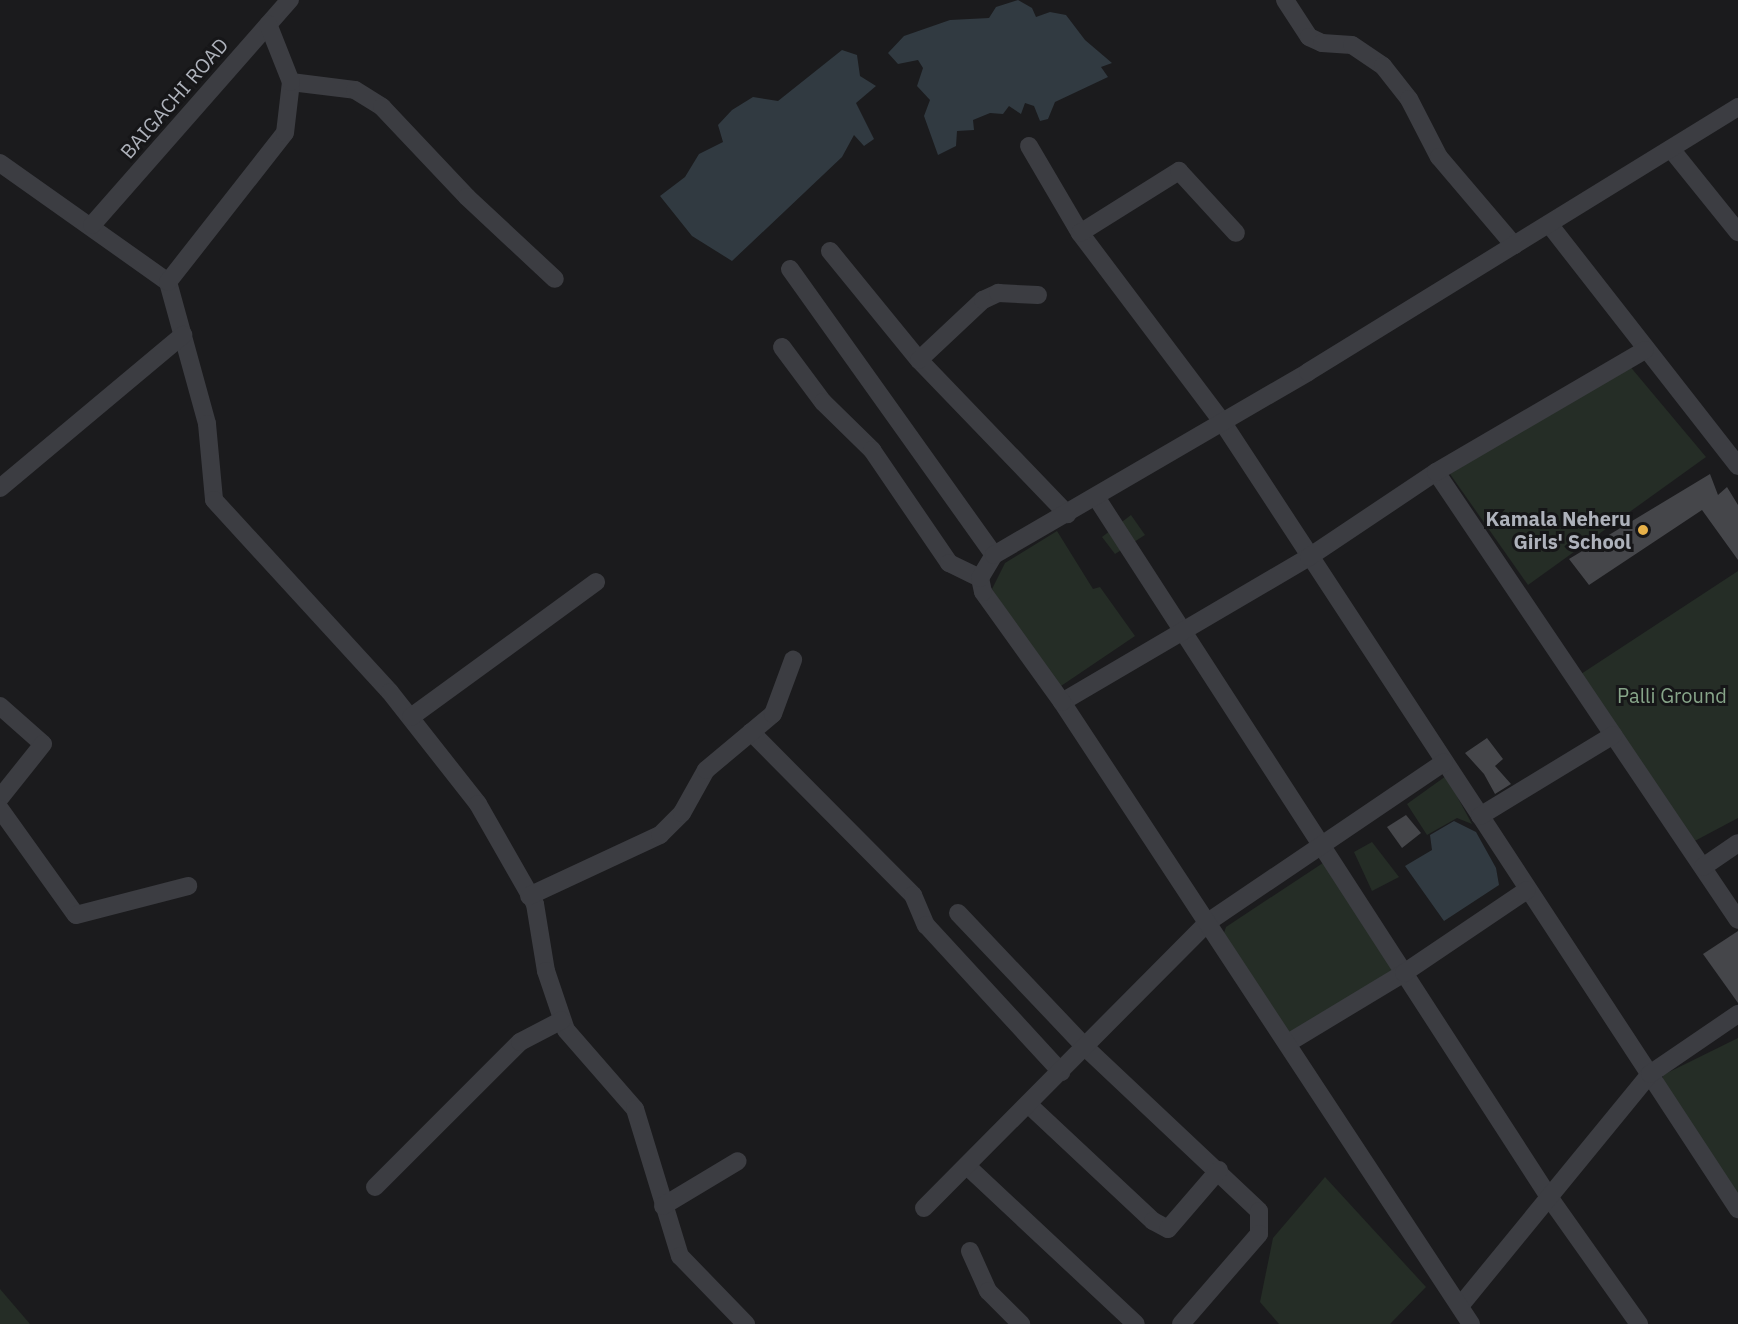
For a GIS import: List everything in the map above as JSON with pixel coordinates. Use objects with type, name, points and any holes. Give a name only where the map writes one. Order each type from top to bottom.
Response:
[{"type":"street","name":"BAIGACHI ROAD","points":[[92,225],[290,0]]},
{"type":"street","points":[[1284,0],[1315,41],[1352,45],[1383,66],[1403,91],[1439,157],[1515,245]]},
{"type":"street","points":[[168,282],[280,142],[288,124],[291,82],[268,24]]},
{"type":"street","points":[[291,82],[355,90],[382,107],[467,197],[555,279]]},
{"type":"street","points":[[1471,1324],[1062,702],[983,592],[980,579],[994,555],[1223,423],[1738,107]]},
{"type":"street","points":[[1029,146],[1080,233],[1223,423],[1738,1209]]},
{"type":"street","points":[[1671,149],[1738,232]]},
{"type":"street","points":[[0,163],[92,225],[168,282],[207,424],[214,500],[411,717],[478,804],[529,896],[562,1020],[570,1035],[634,1109],[663,1206],[687,1267],[746,1324]]},
{"type":"street","points":[[1080,233],[1179,171],[1236,233]]},
{"type":"street","points":[[1548,224],[1738,466]]},
{"type":"street","points":[[830,250],[919,360],[1067,513]]},
{"type":"street","points":[[790,269],[994,555]]},
{"type":"street","points":[[919,360],[983,300],[998,293],[1038,295]]},
{"type":"street","points":[[0,488],[183,335]]},
{"type":"street","points":[[782,347],[823,402],[872,450],[949,564],[980,579]]},
{"type":"street","points":[[1062,702],[1309,557],[1436,472],[1645,350]]},
{"type":"street","points":[[1436,472],[1738,920]]},
{"type":"street","points":[[1096,497],[1180,632],[1549,1197],[1639,1324]]},
{"type":"street","points":[[411,717],[596,582]]},
{"type":"street","points":[[529,896],[660,835],[682,813],[706,770],[779,706],[793,660]]},
{"type":"street","points":[[0,706],[43,744],[0,798]]},
{"type":"street","points":[[751,732],[913,895],[926,925],[1061,1072]]},
{"type":"street","points":[[1480,816],[1613,735]]},
{"type":"street","points":[[924,1208],[1208,922],[1444,762]]},
{"type":"street","points":[[0,809],[76,915],[188,886]]},
{"type":"street","points":[[1703,867],[1738,843]]},
{"type":"street","points":[[1288,1043],[1404,974],[1527,890]]},
{"type":"street","points":[[958,913],[1085,1047],[1219,1170],[1259,1211],[1262,1229],[1181,1324]]},
{"type":"street","points":[[1460,1306],[1650,1074],[1738,1014]]},
{"type":"street","points":[[375,1187],[520,1042],[562,1020]]},
{"type":"street","points":[[1028,1104],[1146,1214],[1168,1229],[1219,1170]]},
{"type":"street","points":[[663,1206],[738,1161]]},
{"type":"street","points":[[967,1166],[1136,1324]]},
{"type":"street","points":[[970,1251],[988,1291],[1021,1324]]},
{"type":"green space","points":[[1628,364],[1706,457],[1528,585],[1450,474]]},
{"type":"green space","points":[[1131,515],[1145,535],[1115,554],[1102,537]]},
{"type":"green space","points":[[1057,531],[1093,589],[1100,587],[1135,636],[1058,688],[992,589],[1005,563]]},
{"type":"green space","name":"Palli Ground","points":[[1738,571],[1738,818],[1689,844],[1581,674]]},
{"type":"green space","points":[[1446,776],[1472,824],[1457,818],[1427,835],[1407,804]]},
{"type":"green space","points":[[1372,842],[1399,877],[1372,891],[1354,852]]},
{"type":"green space","points":[[1332,857],[1402,972],[1287,1038],[1222,939],[1226,927]]},
{"type":"green space","points":[[1738,1038],[1738,1203],[1662,1092],[1663,1075]]},
{"type":"green space","points":[[1325,1177],[1426,1287],[1390,1324],[1279,1324],[1260,1302],[1273,1238]]},
{"type":"green space","points":[[0,1289],[30,1324],[0,1324]]},
{"type":"shaded area","points":[[1018,0],[1032,8],[1036,17],[1050,12],[1066,15],[1085,40],[1112,63],[1101,67],[1108,77],[1055,102],[1048,119],[1040,121],[1034,106],[1025,103],[1021,114],[1009,106],[1003,114],[990,113],[973,120],[974,130],[957,131],[956,146],[938,155],[924,116],[930,100],[917,86],[923,68],[918,60],[898,64],[888,53],[904,36],[950,20],[989,18],[996,7]]},
{"type":"shaded area","points":[[842,50],[857,55],[860,76],[876,86],[856,103],[874,139],[864,146],[854,135],[842,157],[732,261],[692,236],[660,196],[685,177],[699,154],[723,142],[718,125],[732,110],[753,97],[778,101]]},
{"type":"shaded area","points":[[1454,821],[1476,832],[1496,868],[1499,885],[1444,921],[1405,866],[1432,850],[1430,835]]},
{"type":"building","name":"Kamala Neheru Girls' School","points":[[1710,474],[1718,495],[1727,487],[1738,505],[1738,560],[1702,510],[1589,585],[1569,559]]},
{"type":"building","points":[[1487,738],[1503,759],[1495,766],[1511,784],[1495,794],[1484,774],[1465,753]]},
{"type":"building","points":[[1406,815],[1421,833],[1402,848],[1387,827]]},
{"type":"building","points":[[1738,931],[1738,1003],[1703,954]]},
{"type":"place","name":"Kamala Neheru Girls' School","points":[[1643,530]]}]
